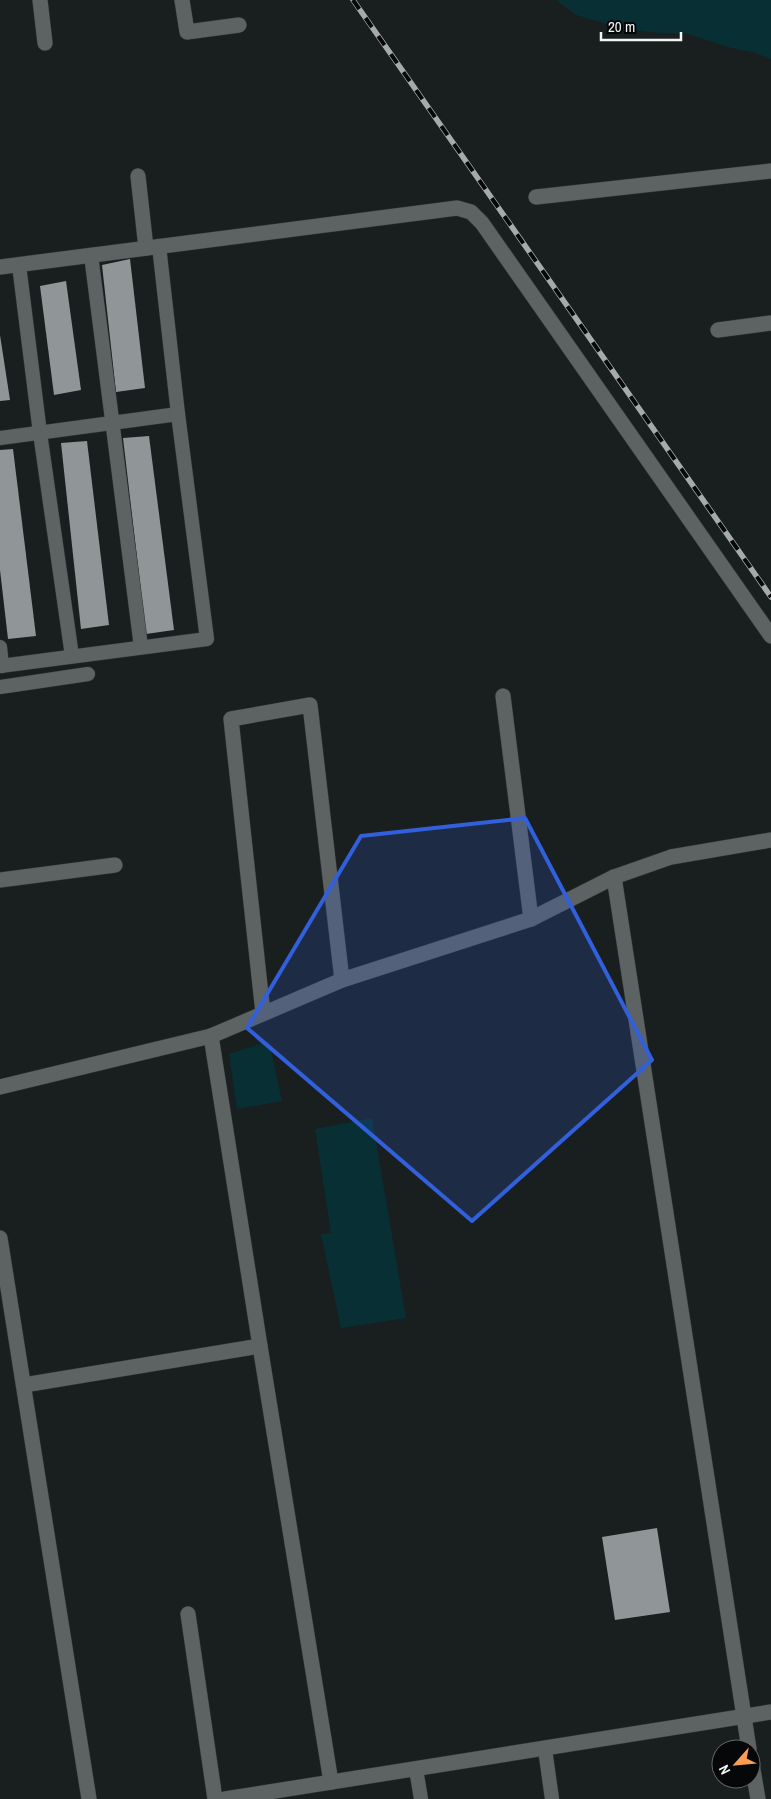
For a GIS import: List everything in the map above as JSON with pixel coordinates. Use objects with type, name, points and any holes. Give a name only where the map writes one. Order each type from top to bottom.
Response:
[{"type":"street","points":[[40,0],[45,43]]},
{"type":"street","points":[[182,0],[187,32],[239,25]]},
{"type":"street","points":[[536,197],[771,171]]},
{"type":"street","points":[[138,176],[152,247]]},
{"type":"street","points":[[0,267],[457,208],[471,212],[488,231],[771,636]]},
{"type":"street","points":[[718,330],[771,323]]},
{"type":"street","points":[[503,696],[531,919]]},
{"type":"street","points":[[263,1013],[231,719],[310,705],[342,980]]},
{"type":"street","points":[[0,1087],[211,1036],[342,980],[531,919],[614,877],[671,856],[771,840]]},
{"type":"street","points":[[0,880],[116,865]]},
{"type":"street","points":[[614,877],[748,1739]]},
{"type":"street","points":[[211,1036],[331,1782]]},
{"type":"street","points":[[0,1238],[90,1799]]},
{"type":"street","points":[[24,1385],[260,1346]]},
{"type":"street","points":[[188,1614],[215,1799]]},
{"type":"street","points":[[225,1799],[771,1712]]},
{"type":"lane","points":[[0,647],[1,666],[207,639],[178,414],[152,247]]},
{"type":"lane","points":[[91,255],[141,647]]},
{"type":"lane","points":[[19,265],[40,432],[72,656]]},
{"type":"lane","points":[[0,438],[178,414]]},
{"type":"lane","points":[[0,686],[88,674]]},
{"type":"lane","points":[[545,1748],[552,1799]]},
{"type":"lane","points":[[416,1769],[421,1799]]},
{"type":"highlighted area","points":[[525,818],[652,1060],[472,1221],[247,1028],[361,836]]},
{"type":"shaded area","points":[[556,0],[771,0],[771,59],[685,33],[659,33],[624,29],[576,15]]},
{"type":"shaded area","points":[[269,1041],[282,1101],[237,1109],[229,1054]]},
{"type":"shaded area","points":[[372,1118],[406,1318],[341,1328],[321,1234],[331,1233],[315,1129]]},
{"type":"building","points":[[130,259],[145,388],[116,392],[102,265]]},
{"type":"building","points":[[66,281],[81,390],[54,395],[40,286]]},
{"type":"building","points":[[0,335],[10,400],[0,401]]},
{"type":"building","points":[[149,436],[174,630],[146,634],[123,438]]},
{"type":"building","points":[[87,441],[109,625],[81,629],[61,443]]},
{"type":"building","points":[[13,449],[36,636],[8,639],[0,570],[0,450]]},
{"type":"building","points":[[657,1528],[670,1612],[615,1620],[602,1537]]},
{"type":"railway","points":[[353,0],[771,597]]}]
